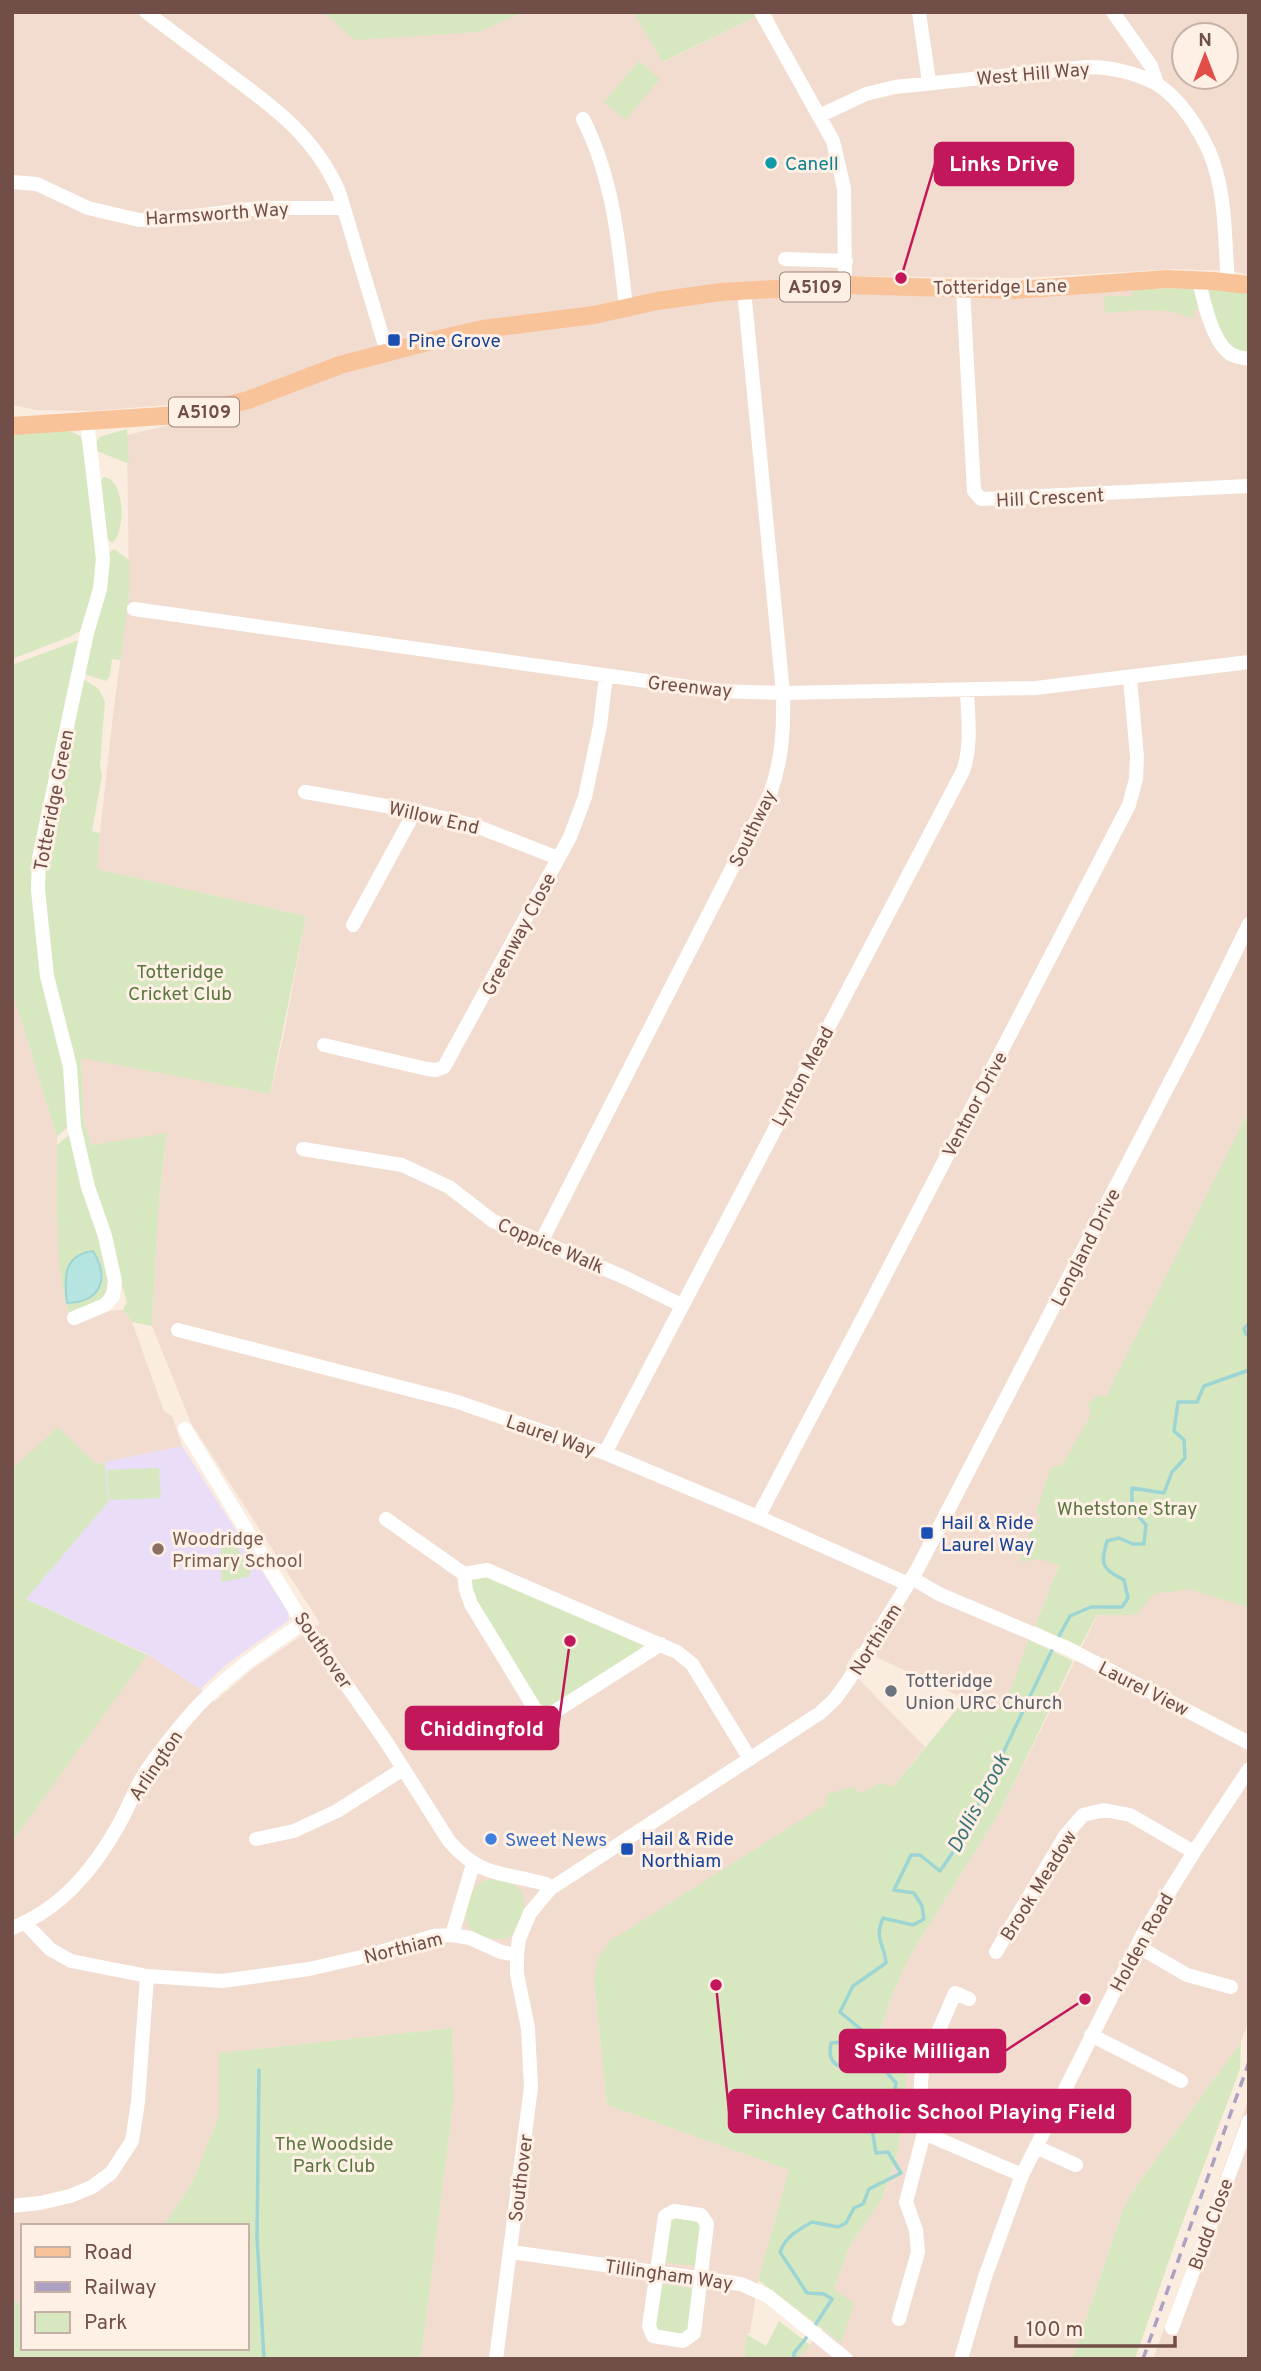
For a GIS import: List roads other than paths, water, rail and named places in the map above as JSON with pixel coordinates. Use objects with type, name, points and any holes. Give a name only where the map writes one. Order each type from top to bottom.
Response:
[{"type":"main road","name":"Totteridge Lane","points":[[387,352],[483,329],[594,315],[688,296],[744,290],[845,285],[1015,290],[1140,280],[1199,280],[1249,285]]},
{"type":"main road","name":"A5109","points":[[12,426],[193,414],[222,408],[308,376],[387,352]]},
{"type":"street","points":[[146,12],[288,118],[318,152],[331,172],[344,208],[387,352]]},
{"type":"street","points":[[761,12],[833,141],[844,188],[845,285]]},
{"type":"street","points":[[919,12],[929,82]]},
{"type":"street","points":[[1113,12],[1151,66],[1157,84]]},
{"type":"street","name":"West Hill Way","points":[[820,116],[876,91],[929,82],[1087,67],[1105,67],[1129,72],[1157,84],[1195,126],[1212,156],[1223,209],[1228,282]]},
{"type":"street","points":[[583,118],[592,136],[608,185],[617,229],[626,308]]},
{"type":"street","name":"Harmsworth Way","points":[[12,181],[37,184],[88,208],[139,220],[163,220],[260,208],[344,208]]},
{"type":"street","points":[[785,259],[846,261]]},
{"type":"street","points":[[1199,280],[1209,318],[1227,352],[1249,359]]},
{"type":"street","name":"Hill Crescent","points":[[963,289],[974,491],[981,499],[1249,486]]},
{"type":"street","name":"Southway","points":[[542,1240],[770,794],[776,776],[784,732],[783,693],[744,290]]},
{"type":"street","name":"Totteridge Green","points":[[74,1318],[105,1305],[113,1296],[115,1281],[74,1126],[70,1066],[47,976],[38,890],[38,858],[87,633],[100,589],[103,559],[87,422]]},
{"type":"street","name":"Greenway","points":[[134,609],[718,691],[783,693],[1036,688],[1249,662]]},
{"type":"street","name":"Greenway Close","points":[[324,1045],[427,1069],[444,1067],[570,837],[585,797],[600,726],[606,676]]},
{"type":"street","name":"Ventnor Drive","points":[[758,1517],[1129,805],[1136,779],[1137,757],[1129,678]]},
{"type":"street","name":"Lynton Mead","points":[[605,1453],[963,771],[969,742],[967,690]]},
{"type":"street","name":"Willow End","points":[[305,792],[415,811],[476,826],[558,858]]},
{"type":"street","points":[[353,925],[415,811]]},
{"type":"street","name":"Longland Drive","points":[[913,1577],[1194,1036],[1249,923]]},
{"type":"street","name":"Coppice Walk","points":[[303,1149],[402,1165],[449,1187],[493,1221],[542,1240],[681,1305]]},
{"type":"street","name":"Laurel Way","points":[[178,1330],[458,1402],[605,1453],[758,1517],[913,1577],[939,1594],[1045,1638]]},
{"type":"street","name":"Southover","points":[[185,1429],[303,1623],[449,1841],[473,1864],[493,1872],[545,1884],[551,1889]]},
{"type":"street","points":[[386,1519],[464,1574],[487,1570],[677,1652],[692,1664],[751,1759]]},
{"type":"street","points":[[464,1574],[471,1604],[534,1709],[542,1714],[554,1712],[661,1644]]},
{"type":"street","name":"Northiam","points":[[19,1926],[50,1950],[71,1961],[147,1976],[222,1981],[309,1969],[434,1936],[470,1938],[501,1952],[517,1955],[519,1939],[530,1913],[551,1889],[820,1713],[835,1699],[913,1577]]},
{"type":"street","name":"Arlington","points":[[19,1926],[59,1900],[92,1869],[145,1773],[188,1716],[236,1670],[303,1623]]},
{"type":"street","name":"Laurel View","points":[[1045,1638],[1249,1743]]},
{"type":"street","points":[[256,1839],[294,1831],[337,1811],[403,1769]]},
{"type":"street","name":"Holden Road","points":[[961,2359],[985,2277],[1022,2175],[1137,1946],[1249,1769]]},
{"type":"street","name":"Brook Meadow","points":[[996,1952],[1065,1836],[1083,1815],[1104,1810],[1130,1815],[1194,1852]]},
{"type":"street","points":[[452,1935],[473,1864]]},
{"type":"street","points":[[1137,1946],[1188,1975],[1230,1987]]},
{"type":"street","name":"Southover","points":[[496,2359],[531,2087],[528,2028],[517,1974],[517,1955]]},
{"type":"street","points":[[12,2206],[70,2196],[92,2187],[111,2173],[132,2141],[138,2102],[147,1976]]},
{"type":"street","points":[[899,2319],[918,2252],[916,2230],[906,2202],[924,2133],[920,2099],[922,2069],[955,1993],[969,1999]]},
{"type":"street","points":[[1091,2035],[1181,2081]]},
{"type":"street","name":"Budd Close","points":[[1172,2328],[1249,2121]]},
{"type":"street","points":[[924,2133],[1022,2175]]},
{"type":"street","points":[[1036,2147],[1076,2165]]},
{"type":"street","points":[[674,2211],[701,2215],[707,2224],[699,2278],[694,2333],[683,2341],[653,2336],[649,2326],[665,2216],[674,2211]]},
{"type":"street","name":"Tillingham Way","points":[[511,2252],[741,2284],[759,2291],[846,2359]]},
{"type":"water","points":[[93,1251],[101,1271],[99,1287],[88,1298],[67,1303],[66,1277],[71,1263],[83,1253]]},
{"type":"waterway","name":"Dollis Brook","points":[[1249,1323],[1244,1329],[1249,1335]]},
{"type":"waterway","name":"Dollis Brook","points":[[1058,1638],[1070,1616],[1091,1607],[1122,1607],[1128,1598],[1124,1580],[1105,1565],[1107,1541],[1119,1538],[1133,1544],[1144,1544],[1146,1525],[1134,1508],[1132,1488],[1164,1493],[1172,1472],[1185,1458],[1184,1440],[1174,1431],[1178,1402],[1197,1402],[1204,1386],[1249,1370]]},
{"type":"waterway","name":"Dollis Brook","points":[[814,2327],[832,2299],[824,2294],[807,2293],[780,2252],[783,2246],[793,2234],[812,2222],[838,2227],[846,2223],[854,2208],[863,2204],[869,2189],[901,2173],[888,2152],[876,2153],[871,2123],[890,2120],[896,2083],[878,2062],[845,2068],[833,2061],[830,2054],[831,2043],[860,2041],[863,2031],[840,2012],[853,1986],[886,1963],[879,1936],[883,1918],[913,1925],[924,1919],[922,1906],[914,1893],[894,1890],[911,1855],[920,1855],[940,1871],[962,1839],[1053,1648]]},
{"type":"waterway","points":[[259,2070],[257,2237],[264,2359]]},
{"type":"waterway","name":"Dollis Brook","points":[[794,2359],[794,2353],[810,2333]]},
{"type":"railway","points":[[1143,2359],[1249,2062]]},
{"type":"place","name":"Canell","points":[[771,163]]},
{"type":"place","name":"Links Drive","points":[[901,278]]},
{"type":"place","name":"Pine Grove","points":[[394,340]]},
{"type":"place","name":"Hail & Ride Laurel Way","points":[[927,1533]]},
{"type":"place","name":"Woodridge Primary School","points":[[158,1549]]},
{"type":"place","name":"Chiddingfold","points":[[570,1641]]},
{"type":"place","name":"Totteridge Union URC Church","points":[[891,1691]]},
{"type":"place","name":"Sweet News","points":[[491,1839]]},
{"type":"place","name":"Hail & Ride Northiam","points":[[627,1849]]},
{"type":"place","name":"Finchley Catholic School Playing Field","points":[[716,1985]]},
{"type":"place","name":"Spike Milligan","points":[[1085,1999]]},
{"type":"park label","name":"Totteridge Cricket Club","points":[[180,982]]},
{"type":"park label","name":"Whetstone Stray","points":[[1127,1508]]},
{"type":"park label","name":"The Woodside Park Club","points":[[334,2154]]}]
